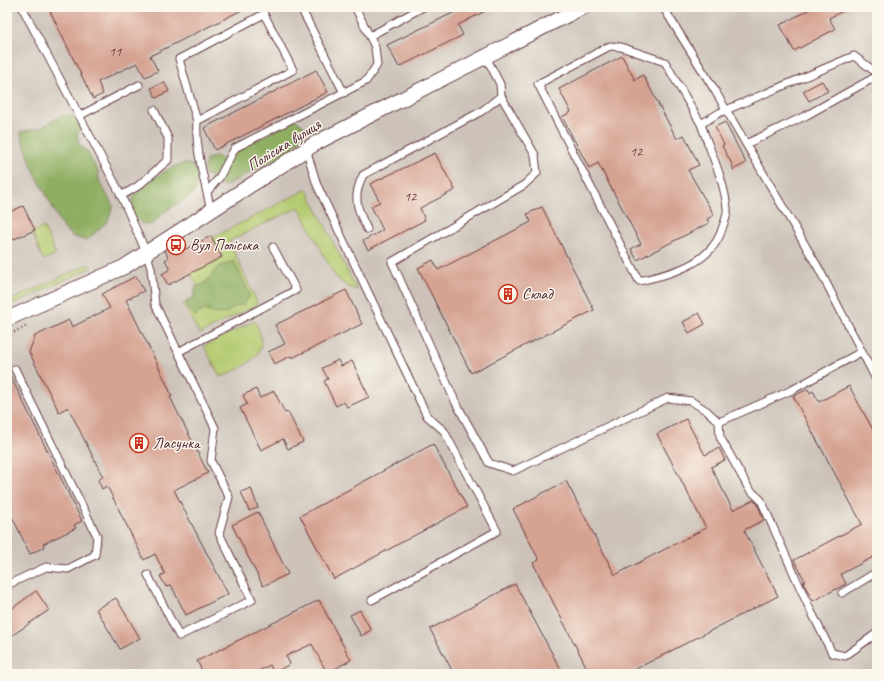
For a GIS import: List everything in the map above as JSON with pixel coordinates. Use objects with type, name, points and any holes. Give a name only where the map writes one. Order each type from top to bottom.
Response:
[{"type":"street","name":"Поліська вулиця","points":[[7,318],[124,267],[306,149],[583,7]]},
{"type":"lane","points":[[22,7],[121,196],[146,252],[151,268],[155,304],[215,428],[211,461],[229,497],[219,533],[252,600],[179,636],[148,574]]},
{"type":"lane","points":[[207,192],[219,178],[235,148],[366,81],[377,65],[375,47],[355,7]]},
{"type":"lane","points":[[370,36],[424,7]]},
{"type":"lane","points":[[663,7],[727,110],[820,270],[877,381]]},
{"type":"lane","points":[[304,12],[344,93]]},
{"type":"lane","points":[[197,121],[293,70],[264,14],[180,59],[197,121],[196,129],[211,211]]},
{"type":"lane","points":[[610,46],[621,47],[665,62],[701,124],[723,187],[728,210],[721,235],[704,258],[676,272],[639,281],[538,84],[610,46]]},
{"type":"lane","points":[[701,124],[727,110],[854,56],[877,75],[807,115],[746,144]]},
{"type":"lane","points":[[486,57],[500,84],[501,96],[535,155],[537,173],[524,184],[392,262],[455,400],[489,463],[513,471],[668,398],[691,401],[707,411],[719,422],[720,437],[749,489],[761,500],[807,603],[832,653],[845,656],[877,633]]},
{"type":"lane","points":[[79,116],[139,85]]},
{"type":"lane","points":[[367,229],[357,208],[356,188],[363,176],[482,111],[501,96]]},
{"type":"lane","points":[[121,196],[138,186],[168,160],[168,138],[154,110]]},
{"type":"lane","points":[[306,149],[317,185],[426,416],[444,431],[498,531],[372,600]]},
{"type":"lane","points":[[178,352],[296,290],[272,247]]},
{"type":"lane","points":[[719,422],[792,390],[861,352]]},
{"type":"lane","points":[[7,585],[46,567],[68,568],[95,555],[97,536],[15,369]]},
{"type":"lane","points":[[842,593],[877,572]]},
{"type":"shaded area","points":[[7,7],[877,7],[877,674],[7,674]]},
{"type":"green space","points":[[72,115],[80,120],[81,126],[77,134],[79,145],[87,151],[98,171],[99,180],[113,206],[108,221],[86,241],[72,236],[63,228],[32,167],[20,132],[40,128],[62,116]]},
{"type":"green space","points":[[295,119],[308,130],[286,157],[271,161],[225,186],[221,185],[219,181],[222,169],[215,177],[207,176],[204,172],[206,160],[216,156],[224,160],[239,141],[261,138]]},
{"type":"green space","points":[[185,163],[196,167],[198,180],[194,193],[163,213],[153,224],[142,224],[134,216],[130,206],[135,195],[144,188],[145,183],[173,167]]},
{"type":"green space","points":[[307,189],[357,290],[346,286],[334,275],[299,207],[229,241],[257,302],[256,305],[200,334],[183,305],[200,290],[190,273],[222,257],[212,238]]},
{"type":"green space","points":[[44,227],[56,255],[43,260],[32,232]]},
{"type":"green space","points":[[234,261],[250,295],[244,305],[235,307],[221,314],[204,310],[195,316],[188,309],[186,300],[194,299],[195,287],[204,284],[218,267]]},
{"type":"green space","points":[[89,264],[91,268],[7,307],[7,302]]},
{"type":"green space","points":[[254,321],[260,332],[261,342],[255,357],[239,369],[220,377],[204,346]]},
{"type":"building","points":[[48,7],[248,7],[150,56],[158,71],[145,77],[137,63],[98,82],[103,94],[93,99]]},
{"type":"building","points":[[465,7],[493,7],[458,25],[463,35],[399,67],[387,45]]},
{"type":"building","points":[[814,7],[851,7],[829,18],[835,29],[794,51],[780,25]]},
{"type":"building","points":[[622,56],[635,80],[643,75],[677,139],[684,135],[699,165],[688,170],[714,215],[707,219],[709,223],[637,260],[631,249],[641,244],[598,163],[589,168],[562,117],[571,112],[559,89]]},
{"type":"building","points":[[316,70],[328,92],[215,150],[204,128]]},
{"type":"building","points":[[822,81],[828,91],[809,101],[803,91]]},
{"type":"building","points":[[164,82],[169,91],[156,98],[151,88]]},
{"type":"building","points":[[725,122],[746,163],[733,170],[733,166],[722,146],[724,145],[715,127]]},
{"type":"building","points":[[435,153],[455,190],[420,208],[425,220],[368,250],[363,241],[383,230],[371,206],[380,202],[370,184]]},
{"type":"building","points":[[23,206],[35,230],[7,242],[7,213]]},
{"type":"building","name":"Склад","points":[[542,207],[594,310],[471,373],[418,268],[433,260],[438,270],[531,222],[527,214]]},
{"type":"building","points":[[211,236],[222,257],[168,285],[162,274],[170,269],[165,260],[168,258],[165,250],[171,247],[176,254]]},
{"type":"building","name":"Ласунка","points":[[136,276],[144,291],[126,300],[163,376],[172,396],[170,397],[208,473],[174,490],[228,594],[186,615],[171,585],[166,587],[160,576],[165,574],[155,554],[144,560],[107,486],[102,489],[98,480],[103,477],[68,407],[59,412],[29,352],[35,336],[69,320],[72,327],[110,308],[102,294]]},
{"type":"building","points":[[346,290],[362,324],[292,358],[291,356],[274,364],[268,352],[285,344],[275,325]]},
{"type":"building","points":[[699,313],[705,324],[689,333],[683,322]]},
{"type":"building","points":[[338,360],[341,366],[352,361],[369,397],[347,407],[344,402],[336,406],[324,381],[328,379],[322,368]]},
{"type":"building","points":[[7,369],[82,521],[74,525],[76,528],[43,544],[44,547],[30,554],[7,506]]},
{"type":"building","points":[[849,386],[877,437],[877,555],[841,574],[846,584],[813,601],[794,560],[862,524],[793,396],[808,389],[810,393],[813,391],[819,402]]},
{"type":"building","points":[[256,389],[260,398],[274,391],[285,413],[288,412],[303,442],[288,449],[283,439],[261,450],[240,408],[247,404],[243,395]]},
{"type":"building","points":[[686,419],[705,455],[719,448],[725,460],[711,467],[733,510],[753,500],[757,503],[764,520],[744,530],[778,596],[626,674],[590,674],[533,563],[539,560],[513,509],[566,481],[615,575],[706,528],[657,434]]},
{"type":"building","points":[[433,444],[467,507],[334,579],[300,516]]},
{"type":"building","points":[[251,488],[258,508],[249,511],[241,492]]},
{"type":"building","points":[[258,512],[288,574],[263,586],[232,525]]},
{"type":"building","points":[[515,584],[563,674],[454,674],[430,629]]},
{"type":"building","points":[[36,591],[49,610],[7,639],[7,612]]},
{"type":"building","points":[[116,598],[140,638],[120,649],[96,609]]},
{"type":"building","points":[[319,600],[351,660],[327,673],[312,644],[286,656],[290,664],[274,673],[270,665],[253,674],[204,674],[197,661]]},
{"type":"building","points":[[360,610],[371,630],[361,636],[350,615]]},
{"type":"place","name":"Вул Поліська","points":[[176,245]]},
{"type":"place","name":"Склад","points":[[508,294]]},
{"type":"place","name":"Ласунка","points":[[139,443]]}]
